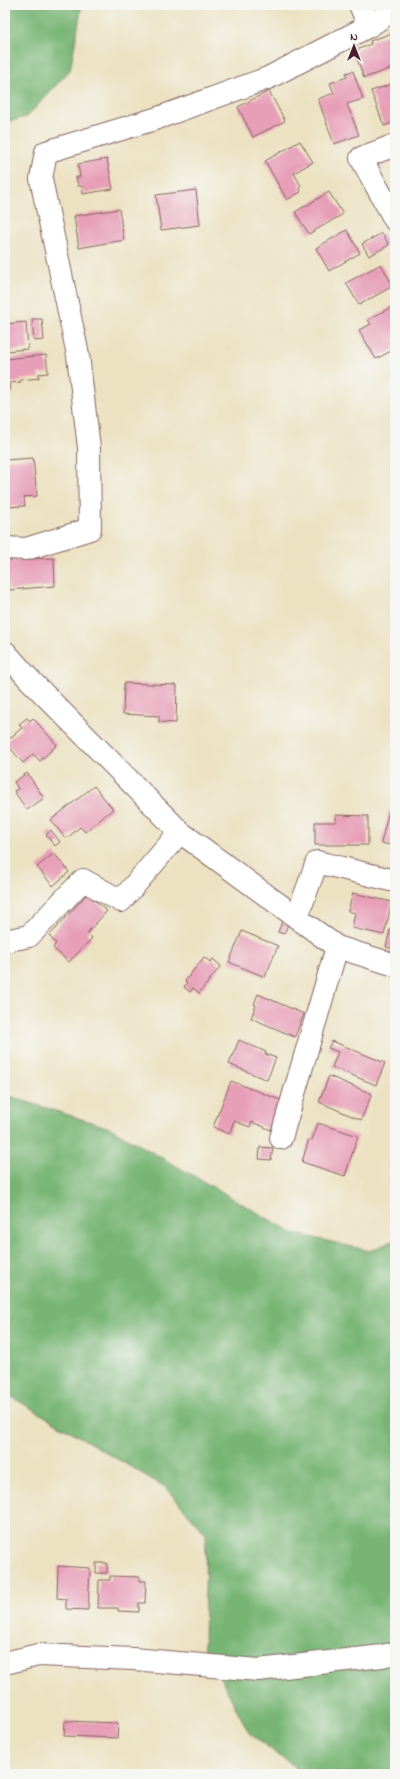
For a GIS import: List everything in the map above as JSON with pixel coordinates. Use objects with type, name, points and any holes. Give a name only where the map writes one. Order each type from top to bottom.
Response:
[{"type":"street","points":[[360,5],[369,26]]},
{"type":"street","points":[[5,548],[26,549],[90,529],[89,448],[78,355],[41,179],[46,152],[158,118],[268,78],[369,26],[395,9]]},
{"type":"street","points":[[395,145],[361,158],[395,220]]},
{"type":"street","points":[[5,652],[28,678],[180,832],[337,947],[395,965]]},
{"type":"street","points":[[5,941],[29,936],[83,880],[121,901],[180,832]]},
{"type":"street","points":[[297,917],[317,862],[395,881]]},
{"type":"street","points":[[281,1138],[337,947]]},
{"type":"street","points":[[5,1663],[38,1655],[133,1659],[258,1670],[382,1656],[395,1653]]},
{"type":"green space","points":[[5,5],[82,5],[70,70],[27,117],[5,122]]},
{"type":"green space","points":[[5,1095],[110,1128],[293,1233],[370,1251],[395,1240],[395,1774],[304,1774],[249,1733],[204,1646],[206,1534],[165,1487],[5,1393]]},
{"type":"building","points":[[395,32],[395,67],[364,78],[354,51],[371,44],[370,41]]},
{"type":"building","points":[[353,71],[363,99],[347,104],[359,135],[334,144],[318,99],[334,93],[330,83],[347,77],[346,73]]},
{"type":"building","points":[[395,83],[395,122],[384,126],[371,91]]},
{"type":"building","points":[[269,91],[285,121],[253,137],[238,107]]},
{"type":"building","points":[[300,141],[313,162],[294,173],[301,186],[299,187],[301,192],[287,200],[265,161]]},
{"type":"building","points":[[107,159],[113,189],[83,194],[82,186],[78,186],[76,177],[80,177],[78,164]]},
{"type":"building","points":[[196,190],[200,225],[161,230],[156,195]]},
{"type":"building","points":[[329,192],[343,214],[309,234],[295,212]]},
{"type":"building","points":[[119,209],[124,240],[79,248],[74,216]]},
{"type":"building","points":[[347,230],[360,253],[329,271],[316,248]]},
{"type":"building","points":[[382,233],[389,245],[369,256],[362,244]]},
{"type":"building","points":[[381,264],[393,286],[359,305],[346,283]]},
{"type":"building","points":[[395,305],[395,349],[376,359],[359,330],[371,324],[368,320]]},
{"type":"building","points":[[32,319],[42,319],[44,340],[34,341]]},
{"type":"building","points":[[26,322],[28,349],[5,351],[5,324]]},
{"type":"building","points":[[46,355],[48,373],[38,374],[39,378],[9,383],[10,390],[5,391],[5,359]]},
{"type":"building","points":[[33,458],[37,496],[24,497],[25,506],[5,507],[5,460]]},
{"type":"building","points":[[54,558],[55,586],[9,590],[7,560]]},
{"type":"building","points":[[124,683],[177,685],[176,723],[159,722],[159,716],[123,714]]},
{"type":"building","points":[[27,718],[30,721],[33,718],[57,745],[40,761],[33,754],[23,763],[5,742],[22,728],[19,724]]},
{"type":"building","points":[[27,773],[44,798],[27,810],[14,791],[18,789],[14,782]]},
{"type":"building","points":[[94,786],[113,809],[85,832],[80,827],[66,839],[51,820]]},
{"type":"building","points":[[389,810],[395,812],[395,846],[381,843]]},
{"type":"building","points":[[336,815],[368,816],[368,845],[315,845],[315,822],[336,822]]},
{"type":"building","points":[[51,830],[60,842],[55,846],[46,835]]},
{"type":"building","points":[[54,853],[69,872],[53,886],[37,867]]},
{"type":"building","points":[[353,893],[392,902],[384,935],[352,928],[355,913],[348,911]]},
{"type":"building","points":[[87,894],[107,911],[87,933],[92,938],[69,962],[53,948],[56,943],[49,936]]},
{"type":"building","points":[[282,922],[288,924],[284,934],[278,932]]},
{"type":"building","points":[[390,930],[395,931],[395,949],[386,947]]},
{"type":"building","points":[[242,931],[278,946],[265,977],[229,962]]},
{"type":"building","points":[[204,957],[210,962],[213,959],[221,966],[199,993],[193,988],[190,992],[184,987],[187,983],[185,981]]},
{"type":"building","points":[[258,994],[304,1014],[295,1037],[251,1018]]},
{"type":"building","points":[[239,1040],[266,1052],[265,1054],[276,1058],[267,1080],[229,1064]]},
{"type":"building","points":[[332,1041],[385,1063],[376,1085],[332,1067],[338,1052],[328,1048]]},
{"type":"building","points":[[329,1076],[372,1094],[361,1120],[319,1102]]},
{"type":"building","points":[[231,1081],[283,1101],[271,1130],[252,1122],[250,1127],[234,1121],[229,1134],[213,1127]]},
{"type":"building","points":[[318,1123],[358,1136],[345,1176],[302,1162],[309,1139],[312,1140]]},
{"type":"building","points":[[260,1147],[273,1148],[271,1160],[259,1159]]},
{"type":"building","points":[[96,1563],[107,1563],[107,1573],[96,1573]]},
{"type":"building","points":[[58,1566],[90,1568],[88,1610],[66,1609],[66,1599],[57,1598]]},
{"type":"building","points":[[110,1576],[140,1577],[140,1581],[146,1581],[145,1603],[139,1603],[139,1612],[118,1611],[118,1608],[98,1608],[99,1580],[110,1580]]},
{"type":"building","points":[[65,1721],[118,1723],[117,1738],[64,1736]]}]
